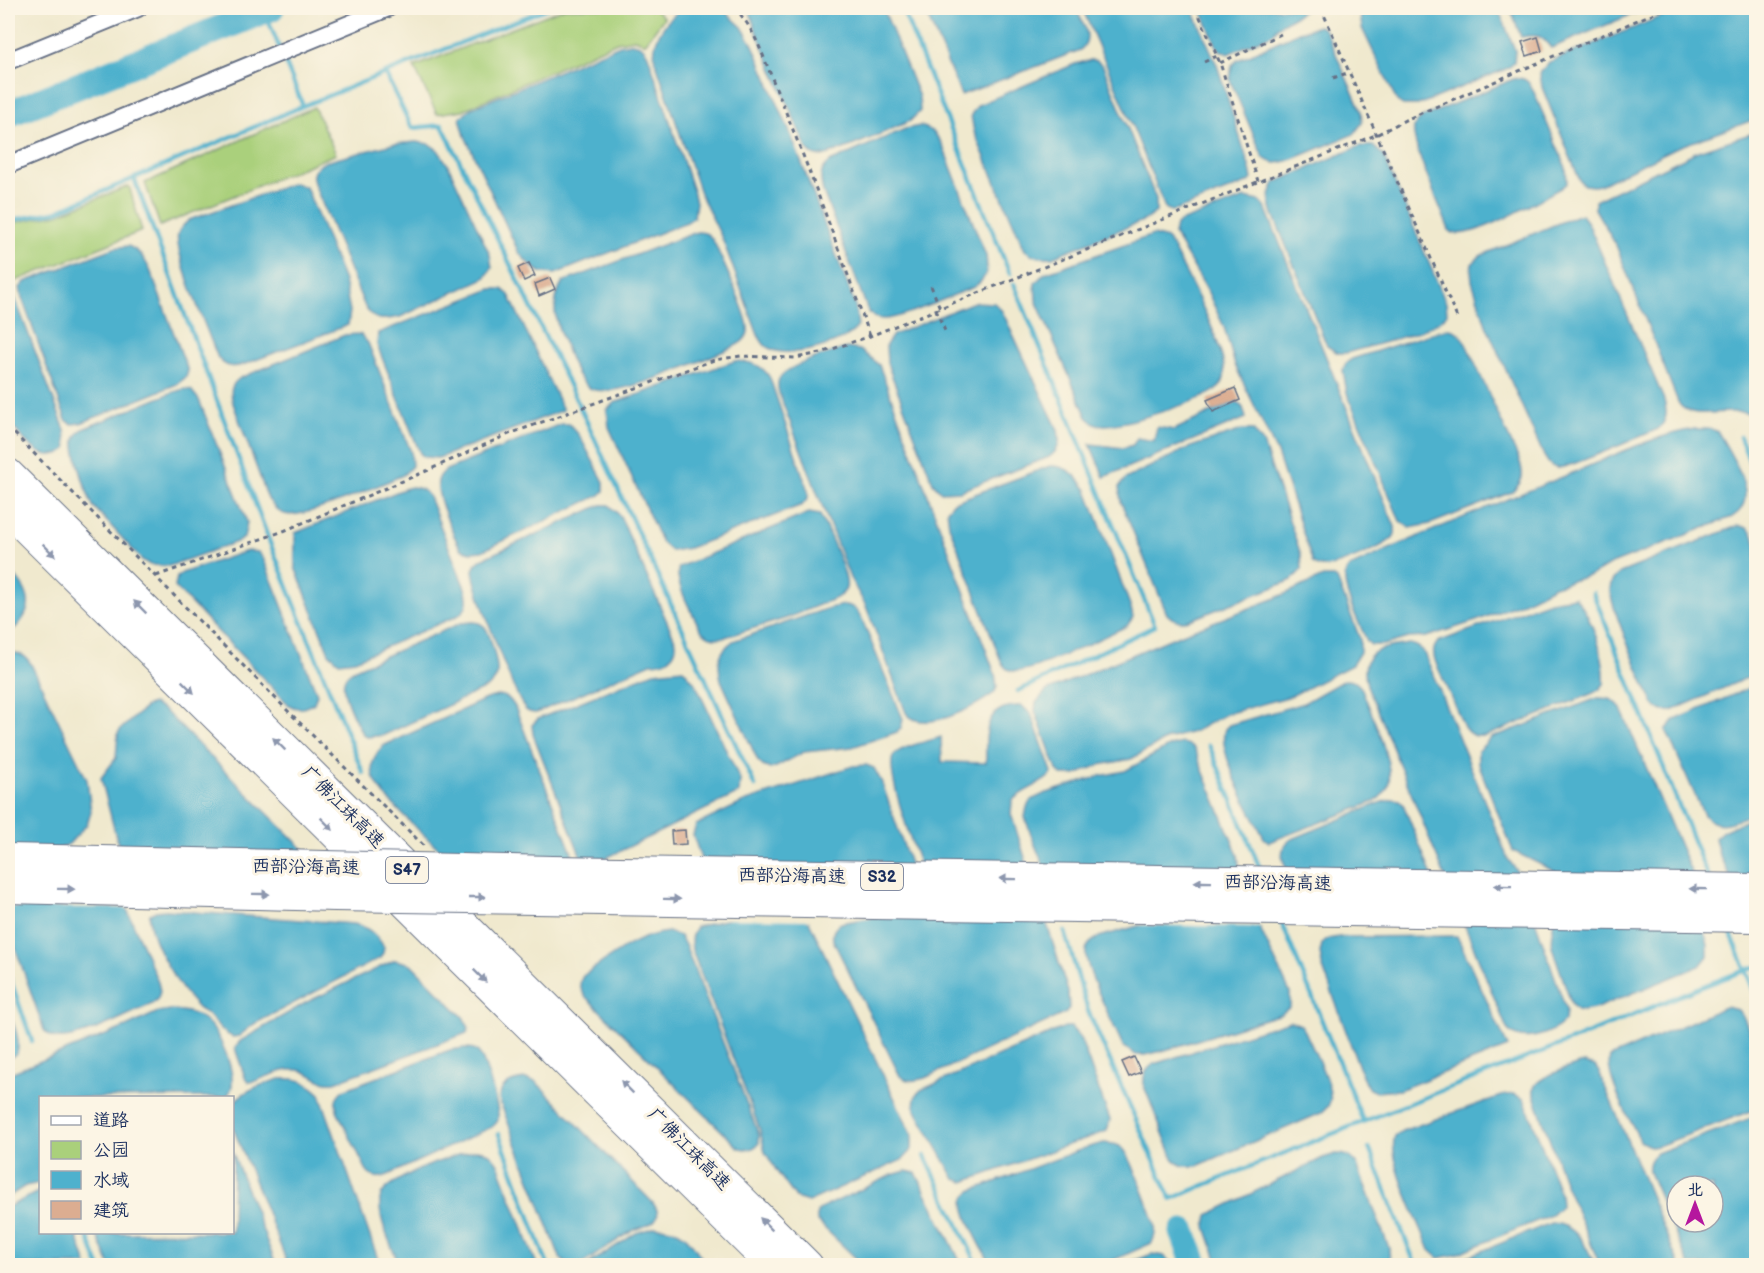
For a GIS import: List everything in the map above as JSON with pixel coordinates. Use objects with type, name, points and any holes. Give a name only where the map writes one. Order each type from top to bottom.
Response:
[{"type":"highway","name":"广佛江珠高速","points":[[8,475],[807,1266]]},
{"type":"highway","name":"广佛江珠高速","points":[[8,509],[774,1266]]},
{"type":"highway","name":"西部沿海高速","points":[[8,860],[552,872],[1756,890]]},
{"type":"highway","name":"西部沿海高速","points":[[8,887],[335,895],[1756,916]]},
{"type":"street","points":[[8,61],[138,8]]},
{"type":"street","points":[[8,165],[388,8]]},
{"type":"path","points":[[734,8],[744,18],[755,40],[809,166],[870,336]]},
{"type":"path","points":[[1196,8],[1220,63],[1258,181]]},
{"type":"path","points":[[1321,8],[1458,320]]},
{"type":"path","points":[[156,576],[281,532],[508,434],[714,360],[741,356],[795,358],[821,353],[870,336],[1378,134],[1405,120],[1666,8]]},
{"type":"path","points":[[1220,63],[1281,34]]},
{"type":"path","points":[[1204,62],[1217,56]]},
{"type":"path","points":[[1333,78],[1350,72]]},
{"type":"path","points":[[931,286],[945,331]]},
{"type":"path","points":[[8,427],[431,853]]},
{"type":"green space","points":[[564,8],[655,8],[664,18],[645,43],[635,39],[617,42],[463,110],[437,114],[414,67]]},
{"type":"green space","points":[[314,107],[336,154],[160,226],[145,183]]},
{"type":"green space","points":[[129,186],[142,231],[8,284],[8,224],[58,214]]},
{"type":"water","points":[[682,8],[721,8],[742,27],[753,45],[791,135],[855,305],[858,326],[842,339],[804,351],[780,352],[769,348],[758,335],[722,238],[700,193],[655,60],[655,44],[661,31]]},
{"type":"water","points":[[749,8],[883,8],[919,97],[920,111],[910,121],[863,142],[825,155],[813,155],[807,149],[755,28]]},
{"type":"water","points":[[924,8],[1075,8],[1086,29],[1087,40],[1080,50],[961,95]]},
{"type":"water","points":[[1082,8],[1192,8],[1217,65],[1250,169],[1252,179],[1249,182],[1177,210],[1171,211],[1165,208]]},
{"type":"water","points":[[1200,8],[1308,8],[1277,27],[1273,34],[1228,54],[1218,49]]},
{"type":"water","points":[[1364,8],[1498,8],[1515,50],[1514,63],[1508,68],[1418,105],[1403,105],[1397,101],[1362,28],[1360,13]]},
{"type":"water","points":[[1510,8],[1647,8],[1551,48],[1539,36],[1521,37]]},
{"type":"water","points":[[1682,8],[1756,8],[1756,119],[1675,148],[1600,185],[1584,185],[1580,181],[1542,87],[1540,73],[1549,62]]},
{"type":"water","points":[[1319,26],[1324,29],[1329,38],[1361,111],[1362,123],[1354,134],[1293,159],[1270,162],[1263,157],[1230,80],[1232,65],[1238,60],[1299,32]]},
{"type":"water","points":[[631,43],[642,46],[648,55],[693,191],[696,202],[694,217],[687,222],[555,274],[542,273],[531,266],[519,253],[465,136],[460,118],[470,109],[620,45]]},
{"type":"water","points":[[1091,60],[1103,66],[1156,199],[1156,212],[1145,220],[1052,257],[1038,257],[1025,250],[974,132],[971,115],[978,105],[1075,64]]},
{"type":"water","points":[[1516,78],[1527,81],[1533,90],[1566,168],[1567,183],[1492,224],[1463,233],[1453,233],[1449,230],[1422,162],[1414,136],[1414,128],[1423,117]]},
{"type":"water","points":[[920,126],[933,132],[942,144],[986,256],[987,270],[982,280],[974,287],[903,315],[879,319],[868,311],[823,191],[821,175],[830,162],[905,129]]},
{"type":"water","points":[[1756,132],[1756,417],[1736,412],[1692,412],[1684,409],[1678,402],[1616,245],[1595,209],[1595,201],[1698,151]]},
{"type":"water","points":[[416,142],[429,144],[438,150],[448,165],[490,255],[492,268],[485,278],[400,317],[380,319],[372,316],[365,307],[315,187],[313,173],[325,162],[393,144]]},
{"type":"water","points":[[1360,146],[1373,146],[1383,155],[1446,303],[1447,313],[1441,320],[1416,332],[1346,353],[1338,353],[1327,346],[1273,214],[1270,198],[1276,182]]},
{"type":"water","points":[[294,183],[306,187],[344,281],[350,311],[348,325],[245,364],[227,365],[218,358],[193,294],[181,258],[178,234],[189,220]]},
{"type":"water","points":[[1245,198],[1259,201],[1265,207],[1395,527],[1394,536],[1382,545],[1332,566],[1320,567],[1313,563],[1277,453],[1235,365],[1224,327],[1206,288],[1174,234],[1176,225],[1180,222]]},
{"type":"water","points":[[1582,215],[1588,223],[1664,400],[1666,416],[1658,429],[1590,458],[1557,468],[1551,465],[1544,456],[1486,325],[1472,281],[1471,270],[1472,264],[1480,256]]},
{"type":"water","points":[[697,232],[708,235],[715,244],[745,315],[748,332],[745,338],[731,348],[636,385],[599,391],[588,387],[573,366],[556,320],[556,297],[563,282]]},
{"type":"water","points":[[1153,235],[1167,239],[1195,292],[1220,349],[1224,378],[1217,389],[1196,400],[1127,421],[1098,424],[1087,417],[1036,300],[1035,283],[1045,273]]},
{"type":"water","points":[[128,246],[141,255],[150,270],[188,371],[186,377],[177,384],[81,423],[72,424],[66,420],[20,288],[25,282],[114,248]]},
{"type":"water","points":[[491,289],[502,289],[509,295],[563,410],[438,458],[424,457],[420,453],[377,345],[378,333]]},
{"type":"water","points":[[8,291],[13,293],[65,430],[67,449],[58,454],[41,453],[27,442],[8,421]]},
{"type":"water","points":[[974,302],[994,303],[1002,311],[1058,430],[1058,445],[1049,457],[960,491],[941,492],[933,483],[887,363],[886,345],[893,335]]},
{"type":"water","points":[[1446,329],[1459,333],[1467,346],[1520,462],[1522,478],[1512,492],[1430,524],[1410,528],[1400,521],[1347,393],[1343,370],[1346,363],[1352,359]]},
{"type":"water","points":[[360,334],[368,343],[411,452],[412,466],[403,475],[326,507],[295,514],[282,513],[268,499],[233,403],[231,392],[233,386],[240,378],[345,335]]},
{"type":"water","points":[[847,348],[860,350],[879,365],[995,674],[997,687],[994,693],[963,711],[937,720],[914,719],[906,713],[866,606],[850,578],[779,393],[779,379],[790,369]]},
{"type":"water","points":[[735,361],[756,365],[770,378],[808,491],[808,499],[802,505],[689,548],[671,551],[662,543],[609,427],[607,410],[614,403]]},
{"type":"water","points":[[184,389],[191,390],[199,400],[247,522],[244,538],[169,566],[150,565],[142,560],[93,506],[78,463],[75,440],[83,429]]},
{"type":"water","points":[[1236,401],[1243,408],[1246,418],[1104,477],[1090,444],[1123,448],[1133,445],[1137,438],[1154,441],[1157,427],[1174,430]]},
{"type":"water","points":[[561,424],[569,424],[579,435],[604,482],[604,491],[600,495],[482,551],[471,552],[461,549],[439,495],[438,481],[441,475],[446,470]]},
{"type":"water","points":[[1695,429],[1711,429],[1718,432],[1738,469],[1745,490],[1745,499],[1740,510],[1732,517],[1609,565],[1592,575],[1554,586],[1523,602],[1476,621],[1426,637],[1408,638],[1384,645],[1371,645],[1367,641],[1347,591],[1346,573],[1350,567],[1632,448],[1664,436]]},
{"type":"water","points":[[1242,430],[1253,430],[1263,443],[1301,555],[1302,569],[1292,580],[1191,619],[1175,620],[1167,614],[1121,502],[1119,487],[1125,479],[1188,448]]},
{"type":"water","points":[[1050,466],[1067,470],[1076,476],[1087,490],[1133,617],[1127,626],[1070,653],[1038,666],[1012,671],[1006,668],[1001,661],[949,525],[947,510],[954,502]]},
{"type":"water","points":[[412,487],[422,490],[429,497],[466,591],[466,607],[459,615],[355,660],[339,662],[329,653],[295,567],[295,533]]},
{"type":"water","points":[[601,505],[609,505],[620,516],[676,642],[676,647],[672,656],[665,661],[651,663],[536,713],[531,713],[522,703],[505,667],[480,598],[473,570],[482,559]]},
{"type":"water","points":[[809,513],[820,515],[832,540],[846,582],[843,593],[787,618],[725,637],[706,635],[701,630],[681,590],[679,567]]},
{"type":"water","points":[[1737,526],[1750,530],[1756,542],[1756,674],[1671,711],[1660,710],[1653,703],[1621,627],[1611,597],[1611,583],[1620,573]]},
{"type":"water","points":[[247,551],[258,552],[263,558],[317,694],[314,703],[305,707],[296,708],[289,705],[175,587],[177,577],[182,573]]},
{"type":"water","points":[[8,569],[23,586],[28,602],[24,618],[8,634]]},
{"type":"water","points":[[1323,577],[1337,579],[1360,639],[1360,652],[1352,665],[1291,696],[1226,714],[1193,732],[1167,739],[1131,759],[1099,765],[1076,775],[1062,775],[1057,770],[1035,711],[1036,703],[1046,691]]},
{"type":"water","points":[[1575,597],[1587,615],[1597,638],[1603,662],[1604,684],[1591,694],[1486,736],[1471,734],[1464,727],[1436,663],[1434,652],[1438,642],[1550,601]]},
{"type":"water","points":[[844,605],[854,608],[863,622],[903,719],[901,728],[897,732],[852,747],[804,752],[776,767],[770,769],[763,766],[758,761],[721,680],[719,663],[724,649],[733,641]]},
{"type":"water","points":[[472,622],[485,627],[492,643],[497,671],[492,683],[488,687],[384,735],[367,737],[363,734],[353,716],[345,693],[344,681],[347,674],[461,623]]},
{"type":"water","points":[[1410,644],[1422,650],[1425,655],[1508,859],[1519,874],[1566,1009],[1565,1021],[1545,1034],[1520,1037],[1507,1029],[1367,685],[1366,664],[1374,653],[1389,647]]},
{"type":"water","points":[[8,653],[21,655],[31,664],[87,780],[91,812],[87,824],[69,844],[8,874]]},
{"type":"water","points":[[683,669],[695,683],[740,780],[739,793],[606,858],[586,860],[581,857],[533,734],[532,725],[538,719],[654,672]]},
{"type":"water","points":[[1344,680],[1355,682],[1362,689],[1388,762],[1387,788],[1376,801],[1269,842],[1264,838],[1252,815],[1230,767],[1224,739],[1225,729],[1229,725],[1304,703]]},
{"type":"water","points":[[1756,685],[1756,811],[1730,823],[1716,823],[1704,815],[1666,730],[1675,720]]},
{"type":"water","points":[[497,696],[508,698],[515,707],[573,856],[480,885],[404,816],[379,787],[372,767],[383,746]]},
{"type":"water","points":[[1598,698],[1611,700],[1621,709],[1692,874],[1708,946],[1708,956],[1700,966],[1584,1011],[1577,1010],[1572,1005],[1552,947],[1556,872],[1513,851],[1478,763],[1478,751],[1491,738]]},
{"type":"water","points":[[152,704],[164,710],[315,861],[121,856],[101,778],[116,758],[118,733]]},
{"type":"water","points":[[1022,706],[1031,714],[1052,772],[1050,776],[1012,801],[1011,814],[1027,864],[923,875],[897,794],[893,777],[894,755],[909,746],[941,737],[942,762],[986,763],[987,732],[993,716],[999,710]]},
{"type":"water","points":[[1182,743],[1192,747],[1197,754],[1238,855],[1239,866],[1236,872],[1062,911],[1025,817],[1031,800],[1100,776],[1125,771],[1170,746]]},
{"type":"water","points":[[866,765],[874,768],[882,783],[917,884],[713,894],[693,835],[696,825],[744,802],[853,766]]},
{"type":"water","points":[[1394,799],[1403,804],[1443,903],[1289,875],[1282,852],[1290,840]]},
{"type":"water","points":[[1756,816],[1756,911],[1749,913],[1719,855],[1715,838],[1723,831]]},
{"type":"water","points":[[111,872],[158,982],[160,991],[158,998],[152,1004],[80,1035],[52,1037],[44,1030],[12,938],[9,913],[13,905]]},
{"type":"water","points":[[1036,889],[1068,992],[1069,1008],[1066,1013],[925,1078],[906,1080],[900,1076],[833,940],[835,928],[841,923]]},
{"type":"water","points":[[1245,896],[1290,993],[1290,1007],[1281,1014],[1145,1055],[1136,1055],[1123,1046],[1089,969],[1086,950],[1089,944],[1099,937]]},
{"type":"water","points":[[781,906],[806,915],[912,1135],[912,1149],[902,1160],[808,1202],[796,1198],[765,1152],[760,1130],[691,944],[696,927]]},
{"type":"water","points":[[166,910],[354,924],[368,929],[375,935],[384,947],[383,953],[380,958],[254,1024],[239,1036],[233,1037],[225,1033],[198,1008],[166,963],[153,936],[150,914]]},
{"type":"water","points":[[668,932],[680,936],[685,945],[759,1135],[759,1143],[752,1148],[739,1148],[585,996],[581,988],[580,981],[583,976],[613,955],[634,942]]},
{"type":"water","points":[[1457,936],[1508,1047],[1399,1090],[1376,1092],[1369,1089],[1364,1081],[1322,965],[1320,953],[1322,944],[1328,939],[1339,937]]},
{"type":"water","points":[[395,960],[411,964],[463,1017],[469,1028],[467,1033],[335,1082],[322,1081],[297,1070],[279,1072],[255,1081],[246,1080],[235,1048],[240,1041],[307,1002]]},
{"type":"water","points":[[1725,1007],[1738,1010],[1744,1018],[1756,1047],[1756,1109],[1658,1146],[1651,1147],[1640,1141],[1615,1087],[1609,1065],[1610,1057]]},
{"type":"water","points":[[171,1010],[185,1012],[198,1016],[211,1026],[220,1041],[231,1069],[231,1088],[227,1096],[39,1096],[39,1183],[25,1186],[8,1197],[8,1074],[158,1012]]},
{"type":"water","points":[[8,1011],[16,1031],[18,1047],[17,1053],[8,1059]]},
{"type":"water","points":[[1290,1021],[1301,1025],[1321,1067],[1329,1087],[1328,1107],[1321,1113],[1197,1166],[1178,1163],[1173,1158],[1144,1086],[1144,1076],[1147,1071],[1154,1064]]},
{"type":"water","points":[[1065,1027],[1071,1027],[1080,1038],[1110,1120],[1107,1131],[964,1182],[955,1179],[915,1109],[917,1094],[921,1090]]},
{"type":"water","points":[[472,1048],[481,1057],[497,1106],[497,1122],[492,1127],[388,1175],[378,1177],[368,1173],[338,1113],[336,1103],[338,1095],[343,1090],[450,1050]]},
{"type":"water","points":[[1585,1063],[1595,1066],[1599,1072],[1679,1265],[1600,1265],[1565,1184],[1534,1095],[1534,1087],[1538,1082]]},
{"type":"water","points":[[280,1079],[302,1081],[320,1094],[380,1265],[287,1265],[234,1130],[234,1102],[243,1094]]},
{"type":"water","points":[[526,1079],[536,1082],[543,1089],[653,1203],[657,1212],[657,1218],[653,1222],[627,1234],[582,1264],[570,1264],[560,1257],[499,1099],[505,1086],[516,1080]]},
{"type":"water","points":[[1513,1094],[1524,1099],[1560,1194],[1561,1206],[1551,1215],[1454,1255],[1439,1258],[1430,1250],[1406,1192],[1395,1160],[1395,1136],[1402,1131],[1501,1096]]},
{"type":"water","points":[[1756,1116],[1756,1265],[1689,1265],[1676,1234],[1725,1234],[1725,1174],[1665,1174],[1665,1209],[1649,1172],[1650,1161],[1657,1153]]},
{"type":"water","points":[[1104,1143],[1121,1147],[1132,1165],[1155,1225],[1152,1243],[1102,1265],[991,1265],[973,1232],[966,1212],[964,1204],[967,1195],[971,1191]]},
{"type":"water","points":[[476,1150],[489,1154],[498,1164],[537,1265],[399,1265],[381,1216],[380,1199],[384,1191],[406,1176]]},
{"type":"water","points":[[1336,1154],[1348,1156],[1357,1165],[1389,1248],[1390,1265],[1219,1265],[1206,1227],[1208,1215],[1323,1158]]},
{"type":"water","points":[[234,1156],[276,1265],[110,1265],[96,1234],[234,1234]]},
{"type":"water","points":[[906,1171],[916,1173],[962,1265],[863,1265],[817,1221],[817,1212],[820,1209],[892,1175]]},
{"type":"water","points":[[39,1192],[39,1234],[76,1234],[87,1265],[8,1265],[8,1207]]},
{"type":"water","points":[[1551,1223],[1560,1224],[1574,1231],[1584,1243],[1595,1265],[1447,1265]]},
{"type":"water","points":[[655,1227],[681,1233],[706,1265],[587,1265],[636,1233]]},
{"type":"water","points":[[1152,1254],[1164,1256],[1173,1265],[1123,1265]]},
{"type":"pier","points":[[114,870],[130,908],[8,907],[11,902]]},
{"type":"pier","points":[[1245,893],[1263,927],[1130,925]]},
{"type":"pier","points":[[780,904],[809,913],[812,920],[716,919]]},
{"type":"building","points":[[1538,37],[1542,51],[1527,56],[1522,42]]},
{"type":"building","points":[[529,263],[535,276],[524,281],[518,268]]},
{"type":"building","points":[[550,278],[555,289],[539,296],[535,284]]},
{"type":"building","points":[[1235,388],[1240,400],[1213,412],[1207,400]]},
{"type":"building","points":[[685,830],[686,844],[672,845],[671,831]]},
{"type":"building","points":[[1134,1057],[1141,1072],[1129,1077],[1122,1062]]},
{"type":"waterway","points":[[259,8],[261,12]]},
{"type":"waterway","points":[[8,114],[271,8]]},
{"type":"waterway","points":[[8,221],[55,212],[303,106],[548,8]]},
{"type":"waterway","points":[[902,8],[1010,274]]},
{"type":"waterway","points":[[264,10],[303,106]]},
{"type":"waterway","points":[[385,73],[412,128],[442,125],[579,405],[755,786]]},
{"type":"waterway","points":[[134,178],[270,543],[363,773]]},
{"type":"waterway","points":[[1014,284],[1155,626],[1018,691]]},
{"type":"waterway","points":[[1740,437],[1756,477]]},
{"type":"waterway","points":[[1593,593],[1708,877]]},
{"type":"waterway","points":[[1209,745],[1261,871]]},
{"type":"waterway","points":[[1281,921],[1363,1121]]},
{"type":"waterway","points":[[1728,926],[1756,996]]},
{"type":"waterway","points":[[1065,932],[1088,1011],[1171,1199],[1688,992],[1756,967]]},
{"type":"waterway","points":[[8,973],[32,1041]]},
{"type":"waterway","points":[[499,1134],[548,1266]]},
{"type":"waterway","points":[[1369,1148],[1416,1266]]},
{"type":"waterway","points":[[925,1156],[978,1266]]},
{"type":"waterway","points":[[1183,1232],[1196,1266]]},
{"type":"waterway","points":[[87,1234],[99,1266]]}]
